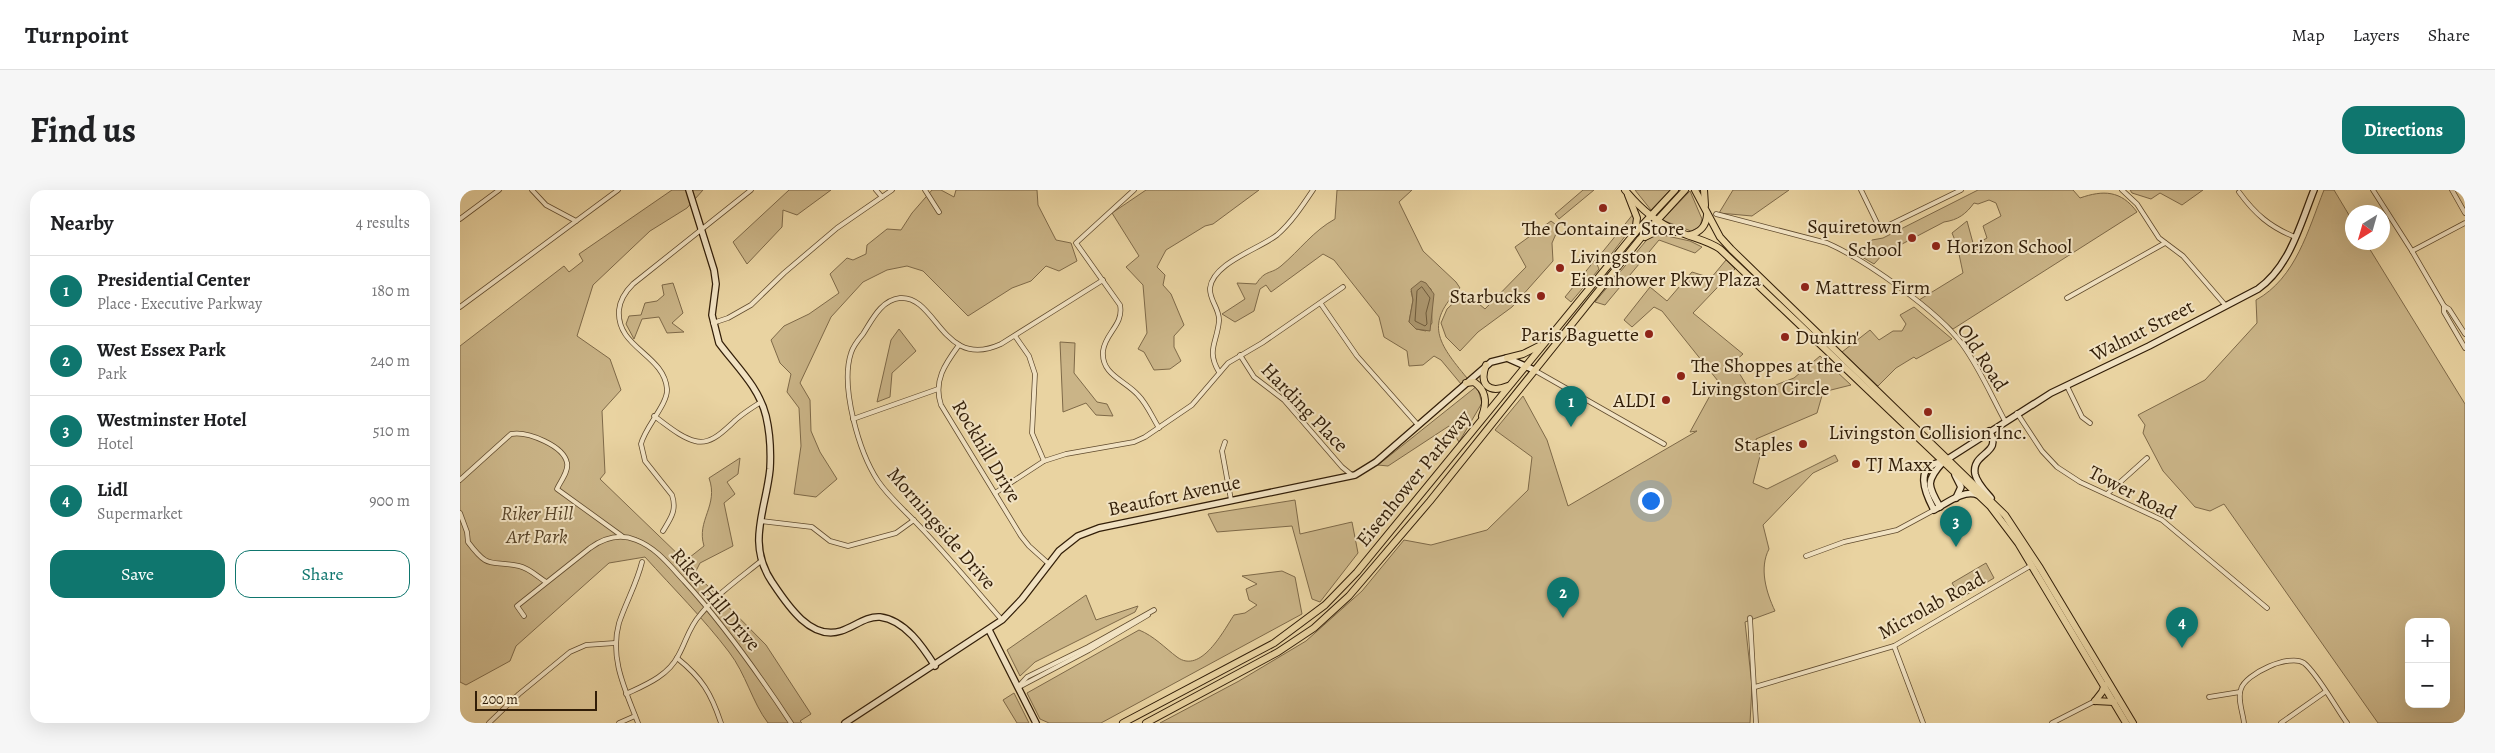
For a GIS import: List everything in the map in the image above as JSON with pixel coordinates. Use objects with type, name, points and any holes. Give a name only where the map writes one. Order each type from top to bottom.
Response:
[{"type":"main road","name":"Eisenhower Parkway","points":[[1149,722],[1278,652],[1331,613],[1365,579],[1534,370],[1637,237],[1650,215],[1675,190]]},
{"type":"main road","name":"Eisenhower Parkway","points":[[1123,723],[1274,643],[1319,610],[1357,572],[1544,343],[1637,237],[1657,220],[1685,190]]},
{"type":"main road","points":[[1695,190],[1720,237],[1731,249],[1947,462],[2012,534],[2105,685],[2126,723]]},
{"type":"main road","points":[[1688,235],[1701,230],[1706,222],[1704,190]]},
{"type":"main road","points":[[1627,192],[1657,220],[1678,232],[1715,246],[1729,257],[1997,507],[2024,542],[2133,723]]},
{"type":"main road","points":[[1627,192],[1637,218],[1637,237],[1655,232],[1678,232]]},
{"type":"main road","points":[[1507,358],[1523,354],[1544,343]]},
{"type":"main road","points":[[1486,365],[1483,381],[1487,385],[1493,389],[1509,386]]},
{"type":"main road","points":[[1466,382],[1478,384],[1485,396],[1484,410],[1478,423]]},
{"type":"main road","points":[[2095,701],[2105,685]]},
{"type":"main road","points":[[2095,701],[2114,702]]},
{"type":"street","points":[[460,219],[499,190]]},
{"type":"street","points":[[532,190],[546,205],[576,222]]},
{"type":"street","points":[[460,307],[618,190]]},
{"type":"street","points":[[689,190],[715,277],[713,323],[719,343],[749,381],[761,402],[766,417],[770,470],[758,543],[761,562],[784,600],[798,617],[812,627],[834,633],[873,618],[887,619],[919,642],[936,666]]},
{"type":"street","points":[[663,530],[673,513],[674,501],[672,495],[645,461],[641,449],[643,436],[667,392],[663,374],[625,335],[620,320],[620,304],[625,293],[633,284],[751,190]]},
{"type":"street","points":[[876,190],[882,197]]},
{"type":"street","points":[[713,323],[728,318],[750,305],[837,228],[892,190]]},
{"type":"street","points":[[925,190],[939,212]]},
{"type":"street","points":[[1134,190],[1076,243],[1118,301],[1121,314],[1119,322],[1104,345],[1105,363],[1114,376],[1138,395],[1158,428]]},
{"type":"street","points":[[1219,372],[1212,357],[1219,322],[1217,309],[1210,293],[1212,282],[1223,267],[1279,233],[1313,190]]},
{"type":"street","points":[[1861,190],[1878,225],[1883,228],[1961,190]]},
{"type":"street","points":[[2122,190],[2133,199],[2154,232],[2183,256],[2226,306]]},
{"type":"street","name":"Walnut Street","points":[[1937,508],[1924,492],[1924,480],[1930,468],[1947,462],[2017,413],[2258,289],[2273,277],[2284,261],[2314,190]]},
{"type":"street","points":[[2373,190],[2444,306],[2449,309],[2465,334]]},
{"type":"street","points":[[2452,190],[2465,213]]},
{"type":"street","points":[[2240,192],[2259,217],[2278,230],[2295,237]]},
{"type":"street","name":"Old Road","points":[[1716,214],[1827,243],[1840,249],[1914,299],[1951,330],[1962,344],[2005,421]]},
{"type":"street","points":[[2412,251],[2465,223]]},
{"type":"street","points":[[2067,298],[2165,243]]},
{"type":"street","points":[[959,345],[975,349],[994,348],[1103,280]]},
{"type":"street","points":[[994,493],[1044,461],[1066,454],[1134,442],[1158,428],[1192,405],[1228,362],[1321,304],[1343,287]]},
{"type":"street","name":"Morningside Drive","points":[[959,345],[938,327],[917,302],[900,298],[886,303],[875,316],[851,354],[850,394],[853,419],[861,447],[876,478],[896,503],[914,520],[1002,620]]},
{"type":"street","points":[[1321,304],[1357,356],[1418,425]]},
{"type":"street","points":[[2444,306],[2444,312],[2465,348]]},
{"type":"street","points":[[1015,336],[1029,356],[1036,374],[1032,433],[1044,461]]},
{"type":"street","name":"Rockhill Drive","points":[[959,345],[943,368],[938,389],[943,410],[1028,546],[1049,564]]},
{"type":"street","name":"Harding Place","points":[[1240,355],[1254,377],[1284,400],[1342,467],[1353,476]]},
{"type":"street","points":[[1507,358],[1526,365],[1664,444]]},
{"type":"street","name":"Beaufort Avenue","points":[[845,723],[936,666],[1002,620],[1022,599],[1068,543],[1088,531],[1353,476],[1372,465],[1486,365],[1496,360],[1507,358]]},
{"type":"street","points":[[2067,386],[2082,417],[2090,423]]},
{"type":"street","points":[[853,419],[938,389]]},
{"type":"street","points":[[654,416],[680,434],[701,442],[717,435],[761,402]]},
{"type":"street","name":"Tower Road","points":[[2017,413],[2042,450],[2057,467],[2080,482],[2162,520],[2268,608]]},
{"type":"street","points":[[1990,431],[1994,443],[1977,462],[1975,474],[1997,507]]},
{"type":"street","name":"Riker Hill Drive","points":[[460,480],[512,434],[532,434],[542,439],[568,462],[557,489],[622,536],[636,540],[660,554],[721,622],[791,723]]},
{"type":"street","points":[[1225,442],[1222,451],[1231,500]]},
{"type":"street","points":[[2107,494],[2147,458]]},
{"type":"street","points":[[1947,462],[1960,484],[1960,492],[1956,498]]},
{"type":"street","points":[[1806,556],[1844,542],[1897,530],[1956,498],[1970,493],[1979,496]]},
{"type":"street","points":[[460,513],[468,532],[468,542],[484,562],[496,565],[520,566],[546,582]]},
{"type":"street","points":[[761,521],[812,527],[830,541],[848,546],[896,533],[914,520]]},
{"type":"street","points":[[524,616],[517,606],[546,582],[601,540],[622,536]]},
{"type":"street","points":[[638,723],[626,694],[617,662],[616,643],[620,623],[642,562]]},
{"type":"street","points":[[626,694],[656,678],[678,658],[691,626],[707,606],[761,562]]},
{"type":"street","name":"Microlab Road","points":[[1755,687],[1894,646],[2032,565]]},
{"type":"street","points":[[1154,610],[1090,650],[1018,687],[1027,677],[1088,647],[1154,610]]},
{"type":"street","points":[[1750,618],[1756,723]]},
{"type":"street","points":[[989,630],[1036,723]]},
{"type":"street","points":[[489,723],[519,694],[577,648],[595,643],[616,643]]},
{"type":"street","points":[[1894,646],[1923,723]]},
{"type":"street","points":[[678,658],[705,685],[714,701],[721,723]]},
{"type":"street","points":[[2244,723],[2240,692],[2248,679],[2280,662],[2293,660],[2306,665],[2347,723]]},
{"type":"street","points":[[2210,697],[2240,692]]},
{"type":"street","points":[[2281,723],[2325,692]]},
{"type":"street","points":[[2052,723],[2095,701]]},
{"type":"street","points":[[619,723],[635,716]]},
{"type":"green space","name":"Riker Hill Art Park","points":[[672,190],[703,190],[687,208],[650,231],[593,285],[577,336],[610,359],[621,390],[602,411],[605,473],[600,479],[685,561],[704,546],[703,528],[711,497],[709,478],[740,458],[738,474],[727,482],[735,494],[724,503],[733,546],[700,563],[695,573],[766,645],[811,714],[800,721],[802,723],[768,723],[729,652],[645,557],[609,563],[516,646],[510,661],[466,685],[460,682],[460,346],[564,266],[569,272],[583,261],[579,254]]},
{"type":"green space","points":[[789,190],[831,190],[797,215],[783,210],[782,227],[747,264],[733,242]]},
{"type":"green space","points":[[932,190],[941,190],[954,197],[956,190],[1037,190],[1038,205],[1056,240],[1071,243],[1077,261],[1059,271],[1046,266],[1031,281],[1012,288],[968,316],[923,271],[907,266],[887,270],[863,282],[831,317],[800,383],[810,400],[811,431],[820,452],[837,479],[816,497],[794,494],[801,446],[799,408],[787,392],[791,374],[780,363],[771,340],[784,326],[809,314],[839,293],[830,274],[847,258],[853,260],[866,254],[867,245],[887,229],[901,230],[912,213]]},
{"type":"green space","points":[[1146,190],[1259,190],[1213,224],[1205,226],[1166,250],[1157,267],[1165,275],[1163,285],[1171,294],[1184,325],[1174,336],[1174,347],[1181,361],[1170,369],[1154,370],[1144,352],[1138,349],[1147,333],[1143,285],[1126,267],[1139,256],[1112,213]]},
{"type":"green space","points":[[1337,190],[1412,190],[1399,202],[1423,251],[1460,288],[1442,312],[1439,333],[1449,354],[1467,378],[1461,384],[1441,360],[1434,356],[1423,365],[1409,366],[1407,351],[1384,337],[1379,317],[1334,260],[1323,254],[1271,292],[1266,285],[1260,289],[1254,311],[1235,322],[1222,314],[1245,299],[1237,283],[1256,284],[1265,274],[1281,266],[1313,235],[1335,219]],"holes":[[[1424,282],[1431,289],[1432,323],[1426,331],[1416,329],[1409,322],[1413,300],[1411,291]]]},
{"type":"green space","points":[[1583,190],[1594,190],[1559,219],[1555,214]]},
{"type":"green space","points":[[1635,190],[1670,190],[1651,210]]},
{"type":"green space","points":[[1733,190],[1789,190],[1752,216],[1719,213]]},
{"type":"green space","points":[[1978,190],[2073,190],[2080,198],[2104,193],[2125,199],[2137,212],[1953,329],[1919,300],[1963,273],[1959,254],[1987,238],[1983,226],[2001,216],[1996,203],[1989,200],[1978,204],[1974,203],[1961,216],[1944,222],[1883,254],[1874,264],[1857,254],[1872,240],[1883,238]]},
{"type":"green space","points":[[2130,190],[2203,190],[2182,205],[2160,193],[2151,199],[2132,193]]},
{"type":"green space","points":[[2324,190],[2334,190],[2345,208],[2345,250],[2370,250],[2465,404],[2465,723],[2378,723],[2224,504],[2210,511],[2195,507],[2163,471],[2143,433],[2145,425],[2138,415],[2205,380],[2257,323],[2256,300],[2270,291],[2281,279],[2291,266],[2306,237]]},
{"type":"green space","points":[[1690,191],[1702,219],[1700,227],[1691,231],[1662,220]]},
{"type":"green space","points":[[1634,213],[1633,226],[1609,257],[1603,258],[1600,255]]},
{"type":"green space","points":[[1551,221],[1559,227],[1552,243],[1553,261],[1512,307],[1478,332],[1460,351],[1446,337],[1441,323],[1447,309],[1465,292],[1485,309],[1526,267],[1515,247]]},
{"type":"green space","points":[[1967,221],[1973,243],[1959,250],[1952,233]]},
{"type":"green space","points":[[1658,234],[1690,241],[1702,247],[1695,253],[1659,240],[1605,305],[1595,302],[1650,236]]},
{"type":"green space","points":[[1595,260],[1599,269],[1571,302],[1565,297]]},
{"type":"green space","points":[[1726,260],[1735,269],[1693,313],[1743,354],[1733,363],[1752,394],[1794,378],[1820,356],[1851,385],[1823,392],[1817,413],[1756,439],[1760,456],[1753,483],[1767,489],[1835,455],[1838,461],[1813,473],[1763,525],[1769,549],[1764,564],[1765,580],[1775,611],[1745,622],[1752,686],[1750,723],[1160,723],[1239,681],[1306,641],[1362,591],[1404,540],[1431,545],[1487,530],[1528,490],[1532,457],[1495,430],[1523,396],[1547,440],[1568,506],[1697,431],[1690,432],[1718,381],[1662,311],[1654,307],[1632,327],[1624,320],[1650,287],[1667,301],[1692,272],[1711,278]]},
{"type":"green space","points":[[673,283],[683,313],[672,323],[684,332],[667,333],[659,317],[642,319],[634,339],[626,324],[629,316],[641,315],[645,303],[657,301],[664,295],[662,285]]},
{"type":"green space","points":[[1914,307],[1952,339],[1896,368],[1878,386],[1842,352],[1870,330],[1879,340],[1893,331],[1902,331],[1906,324],[1900,315]]},
{"type":"green space","points":[[899,329],[916,351],[892,373],[890,397],[877,402],[891,340]]},
{"type":"green space","points":[[1060,342],[1075,343],[1074,373],[1097,402],[1107,404],[1113,416],[1096,415],[1086,403],[1063,412]]},
{"type":"green space","points":[[1477,386],[1482,403],[1459,442],[1449,426],[1388,466],[1378,465]]},
{"type":"green space","points":[[1295,500],[1300,534],[1352,522],[1358,553],[1320,602],[1312,599],[1292,526],[1217,532],[1208,514]]},
{"type":"green space","points":[[1986,563],[1994,578],[1961,598],[1952,583]]},
{"type":"green space","points":[[1282,571],[1295,577],[1302,614],[1101,723],[1049,723],[1040,719],[1027,693],[1139,630],[1177,657],[1186,661],[1195,660],[1203,656],[1218,640],[1234,615],[1245,613],[1257,605],[1249,600],[1246,589],[1257,584],[1242,576]]},
{"type":"green space","points":[[1086,595],[1096,620],[1138,606],[1135,612],[1035,662],[1020,676],[1007,650]]},
{"type":"green space","points":[[1014,693],[1029,723],[1017,723],[1003,700]]},
{"type":"water","points":[[1421,281],[1426,283],[1434,294],[1430,331],[1416,329],[1409,322],[1413,300],[1411,289]]},
{"type":"place","name":"The Container Store","points":[[1603,208]]},
{"type":"place","name":"Squiretown School","points":[[1912,238]]},
{"type":"place","name":"Horizon School","points":[[1936,246]]},
{"type":"place","name":"Livingston Eisenhower Pkwy Plaza","points":[[1560,268]]},
{"type":"place","name":"Mattress Firm","points":[[1805,287]]},
{"type":"place","name":"Starbucks","points":[[1541,296]]},
{"type":"place","name":"Paris Baguette","points":[[1649,334]]},
{"type":"place","name":"Dunkin'","points":[[1785,337]]},
{"type":"place","name":"The Shoppes at the Livingston Circle","points":[[1681,376]]},
{"type":"place","name":"ALDI","points":[[1666,400]]},
{"type":"place","name":"Livingston Collision Inc.","points":[[1928,412]]},
{"type":"place","name":"Presidential Center","points":[[1571,427]]},
{"type":"place","name":"Staples","points":[[1803,444]]},
{"type":"place","name":"TJ Maxx","points":[[1856,464]]},
{"type":"place","name":"Westminster Hotel","points":[[1956,547]]},
{"type":"place","name":"West Essex Park","points":[[1563,618]]},
{"type":"place","name":"Lidl","points":[[2182,648]]}]
